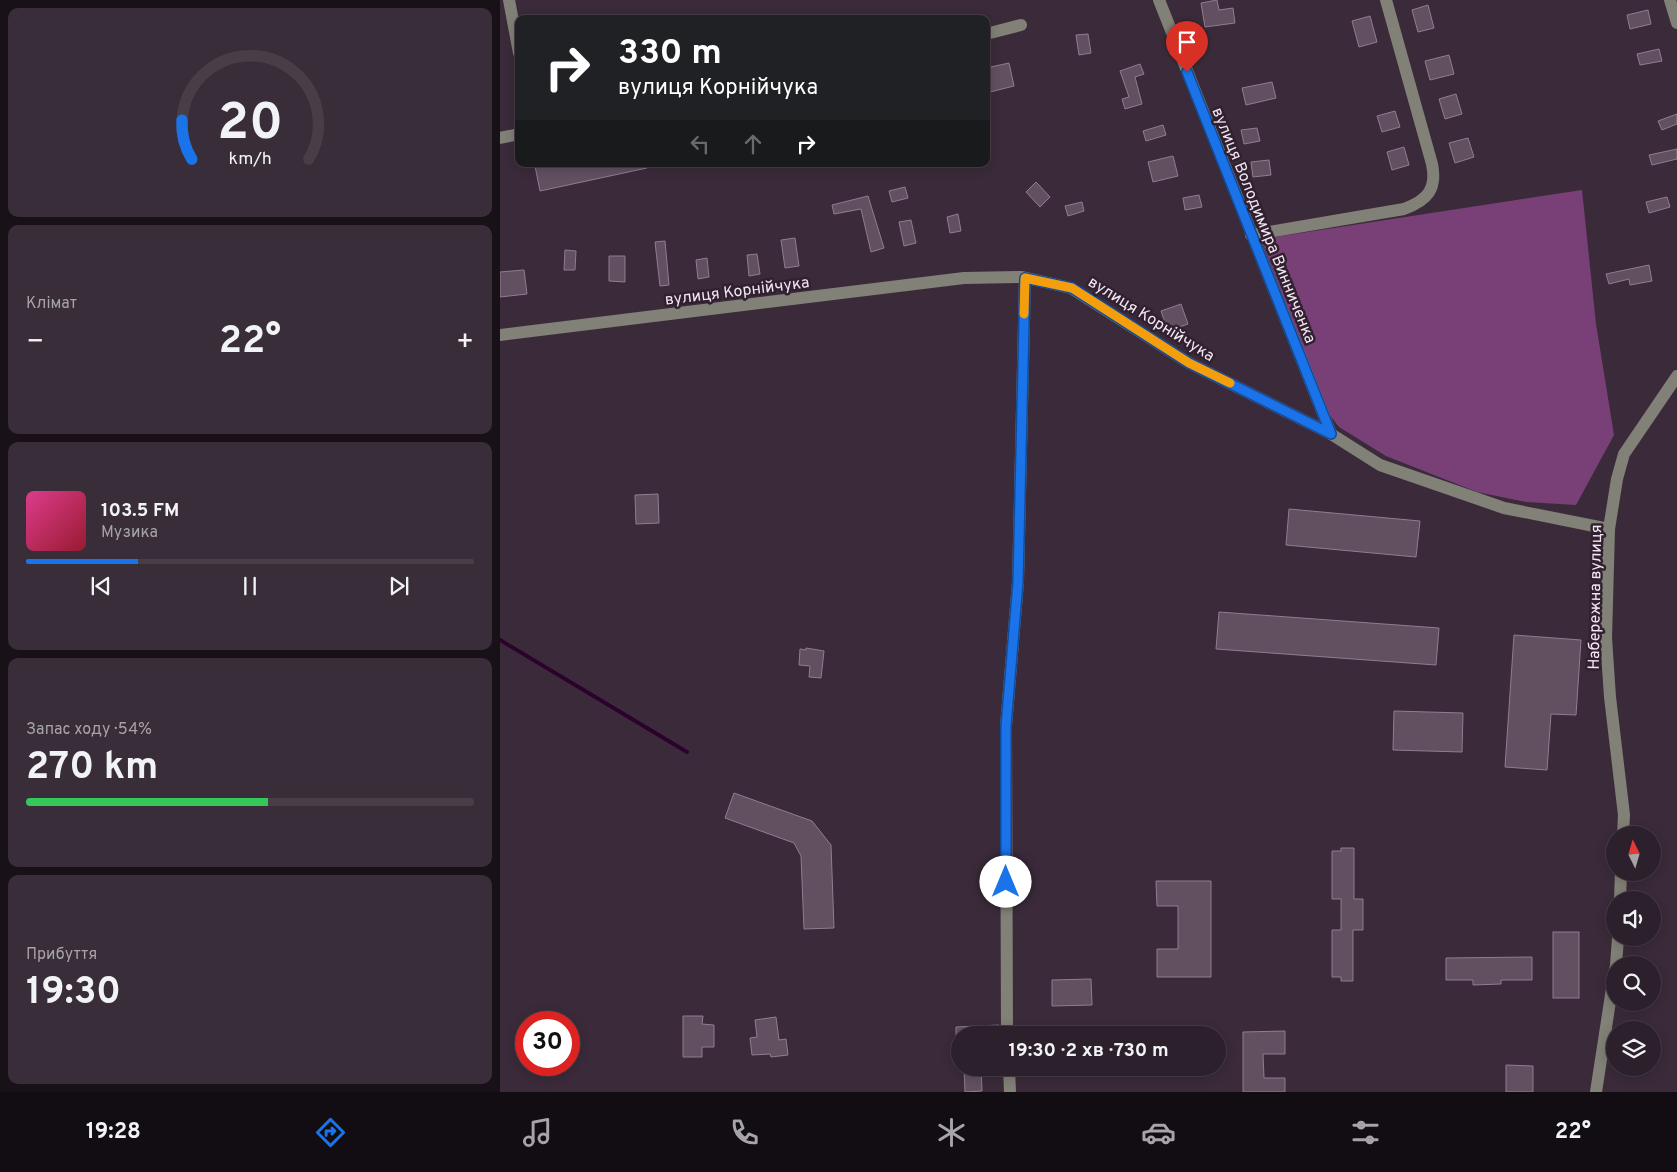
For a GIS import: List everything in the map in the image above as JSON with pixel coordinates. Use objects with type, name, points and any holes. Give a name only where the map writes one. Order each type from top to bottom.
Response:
[{"type":"street","points":[[509,0],[515,32]]},
{"type":"street","name":"вулиця Володимира Винниченка","points":[[1159,0],[1331,434]]},
{"type":"street","points":[[1251,235],[1404,208],[1418,202],[1433,186],[1435,179],[1432,164],[1386,0]]},
{"type":"street","points":[[1670,0],[1677,23]]},
{"type":"street","points":[[990,33],[1021,25]]},
{"type":"street","points":[[500,138],[515,135]]},
{"type":"street","name":"вулиця Корнійчука","points":[[500,335],[964,278],[1025,278],[1072,288],[1189,363],[1331,434],[1380,465],[1461,494],[1530,514],[1609,529]]},
{"type":"street","points":[[1007,1026],[1006,726],[1018,582],[1025,278]]},
{"type":"street","name":"Набережна вулиця","points":[[1623,826],[1606,638],[1609,529],[1617,478],[1624,454],[1677,376]]},
{"type":"street","points":[[1596,1092],[1609,1011]]},
{"type":"street","points":[[1009,1076],[1010,1092]]},
{"type":"shaded area","points":[[1582,190],[1596,324],[1614,435],[1576,505],[1526,502],[1477,492],[1386,456],[1339,427],[1328,413],[1261,239]]},
{"type":"building","points":[[1217,0],[1219,10],[1233,8],[1235,23],[1205,27],[1201,3]]},
{"type":"building","points":[[1428,5],[1434,28],[1418,32],[1412,10]]},
{"type":"building","points":[[1648,10],[1651,24],[1630,29],[1627,15]]},
{"type":"building","points":[[1370,16],[1377,42],[1359,47],[1352,21]]},
{"type":"building","points":[[1088,34],[1091,53],[1079,55],[1076,35]]},
{"type":"building","points":[[1659,49],[1662,61],[1640,65],[1637,54]]},
{"type":"building","points":[[1449,55],[1454,74],[1430,80],[1425,61]]},
{"type":"building","points":[[1009,63],[1014,86],[990,92],[990,67]]},
{"type":"building","points":[[1140,64],[1144,74],[1135,77],[1142,104],[1125,109],[1122,99],[1129,97],[1120,71]]},
{"type":"building","points":[[1272,82],[1276,98],[1246,105],[1242,88]]},
{"type":"building","points":[[1456,94],[1462,114],[1445,119],[1439,99]]},
{"type":"building","points":[[1395,111],[1400,127],[1382,132],[1377,116]]},
{"type":"building","points":[[1677,114],[1677,124],[1662,130],[1658,121]]},
{"type":"building","points":[[1163,125],[1166,135],[1146,141],[1143,131]]},
{"type":"building","points":[[1257,128],[1260,141],[1244,144],[1241,130]]},
{"type":"building","points":[[1468,138],[1474,157],[1455,163],[1449,143]]},
{"type":"building","points":[[1404,147],[1409,165],[1392,170],[1387,152]]},
{"type":"building","points":[[1677,149],[1677,159],[1652,165],[1649,155]]},
{"type":"building","points":[[1173,156],[1178,176],[1153,182],[1148,162]]},
{"type":"building","points":[[1269,160],[1271,175],[1253,177],[1251,162]]},
{"type":"building","points":[[535,167],[647,167],[647,168],[540,191]]},
{"type":"building","points":[[1036,182],[1050,197],[1040,207],[1026,192]]},
{"type":"building","points":[[905,187],[908,198],[892,202],[889,191]]},
{"type":"building","points":[[1199,195],[1202,207],[1185,210],[1183,198]]},
{"type":"building","points":[[868,196],[884,248],[871,252],[861,209],[834,214],[832,205]]},
{"type":"building","points":[[1667,197],[1670,207],[1649,213],[1646,202]]},
{"type":"building","points":[[1082,202],[1084,211],[1068,216],[1065,206]]},
{"type":"building","points":[[958,214],[961,231],[950,233],[947,217]]},
{"type":"building","points":[[911,220],[916,243],[904,246],[899,222]]},
{"type":"building","points":[[795,238],[799,266],[785,268],[781,240]]},
{"type":"building","points":[[665,241],[669,285],[660,286],[655,242]]},
{"type":"building","points":[[565,250],[576,251],[575,270],[564,270]]},
{"type":"building","points":[[757,254],[760,274],[749,276],[747,255]]},
{"type":"building","points":[[609,256],[625,256],[625,282],[609,281]]},
{"type":"building","points":[[707,258],[709,277],[698,279],[696,260]]},
{"type":"building","points":[[1649,265],[1652,281],[1630,285],[1629,279],[1609,284],[1606,274]]},
{"type":"building","points":[[524,270],[527,294],[500,297],[500,272]]},
{"type":"building","points":[[1181,304],[1188,324],[1168,331],[1161,311]]},
{"type":"building","points":[[658,494],[659,523],[636,524],[635,495]]},
{"type":"building","points":[[1289,509],[1420,521],[1416,557],[1286,545]]},
{"type":"building","points":[[1219,612],[1439,628],[1436,665],[1216,649]]},
{"type":"building","points":[[1514,635],[1581,640],[1576,715],[1551,714],[1547,770],[1505,767]]},
{"type":"building","points":[[806,648],[824,651],[821,678],[809,677],[810,666],[799,665],[800,649],[806,650]]},
{"type":"building","points":[[1394,711],[1463,713],[1462,752],[1393,750]]},
{"type":"building","points":[[734,793],[812,821],[831,845],[834,928],[804,929],[801,856],[794,843],[725,818]]},
{"type":"building","points":[[1341,848],[1354,848],[1354,899],[1363,899],[1363,930],[1353,930],[1353,981],[1341,981],[1341,977],[1332,977],[1332,930],[1341,930],[1341,899],[1332,899],[1332,851],[1341,851]]},
{"type":"building","points":[[1156,881],[1211,881],[1211,977],[1157,977],[1157,949],[1178,949],[1178,906],[1157,906]]},
{"type":"building","points":[[1553,932],[1579,932],[1579,998],[1553,998]]},
{"type":"building","points":[[1532,957],[1532,980],[1501,980],[1501,984],[1473,985],[1473,980],[1446,980],[1446,958]]},
{"type":"building","points":[[1091,979],[1092,1005],[1052,1006],[1052,980]]},
{"type":"building","points":[[683,1016],[703,1016],[702,1024],[714,1025],[714,1047],[702,1047],[702,1057],[683,1057]]},
{"type":"building","points":[[776,1017],[779,1040],[786,1039],[788,1055],[771,1057],[770,1054],[752,1055],[750,1038],[757,1037],[755,1020]]},
{"type":"building","points":[[1285,1031],[1285,1054],[1263,1054],[1264,1078],[1285,1078],[1285,1092],[1243,1092],[1243,1032]]},
{"type":"building","points":[[1506,1065],[1533,1066],[1533,1092],[1506,1092]]},
{"type":"building","points":[[964,1076],[981,1076],[982,1091],[965,1092]]},
{"type":"waterway","points":[[500,640],[687,752]]},
{"type":"slow traffic","points":[[1024,314],[1025,278],[1072,288],[1189,363],[1230,383]]},
{"type":"route","points":[[1006,882],[1006,726],[1018,582],[1025,278],[1072,288],[1189,363],[1331,434],[1187,72]]}]
